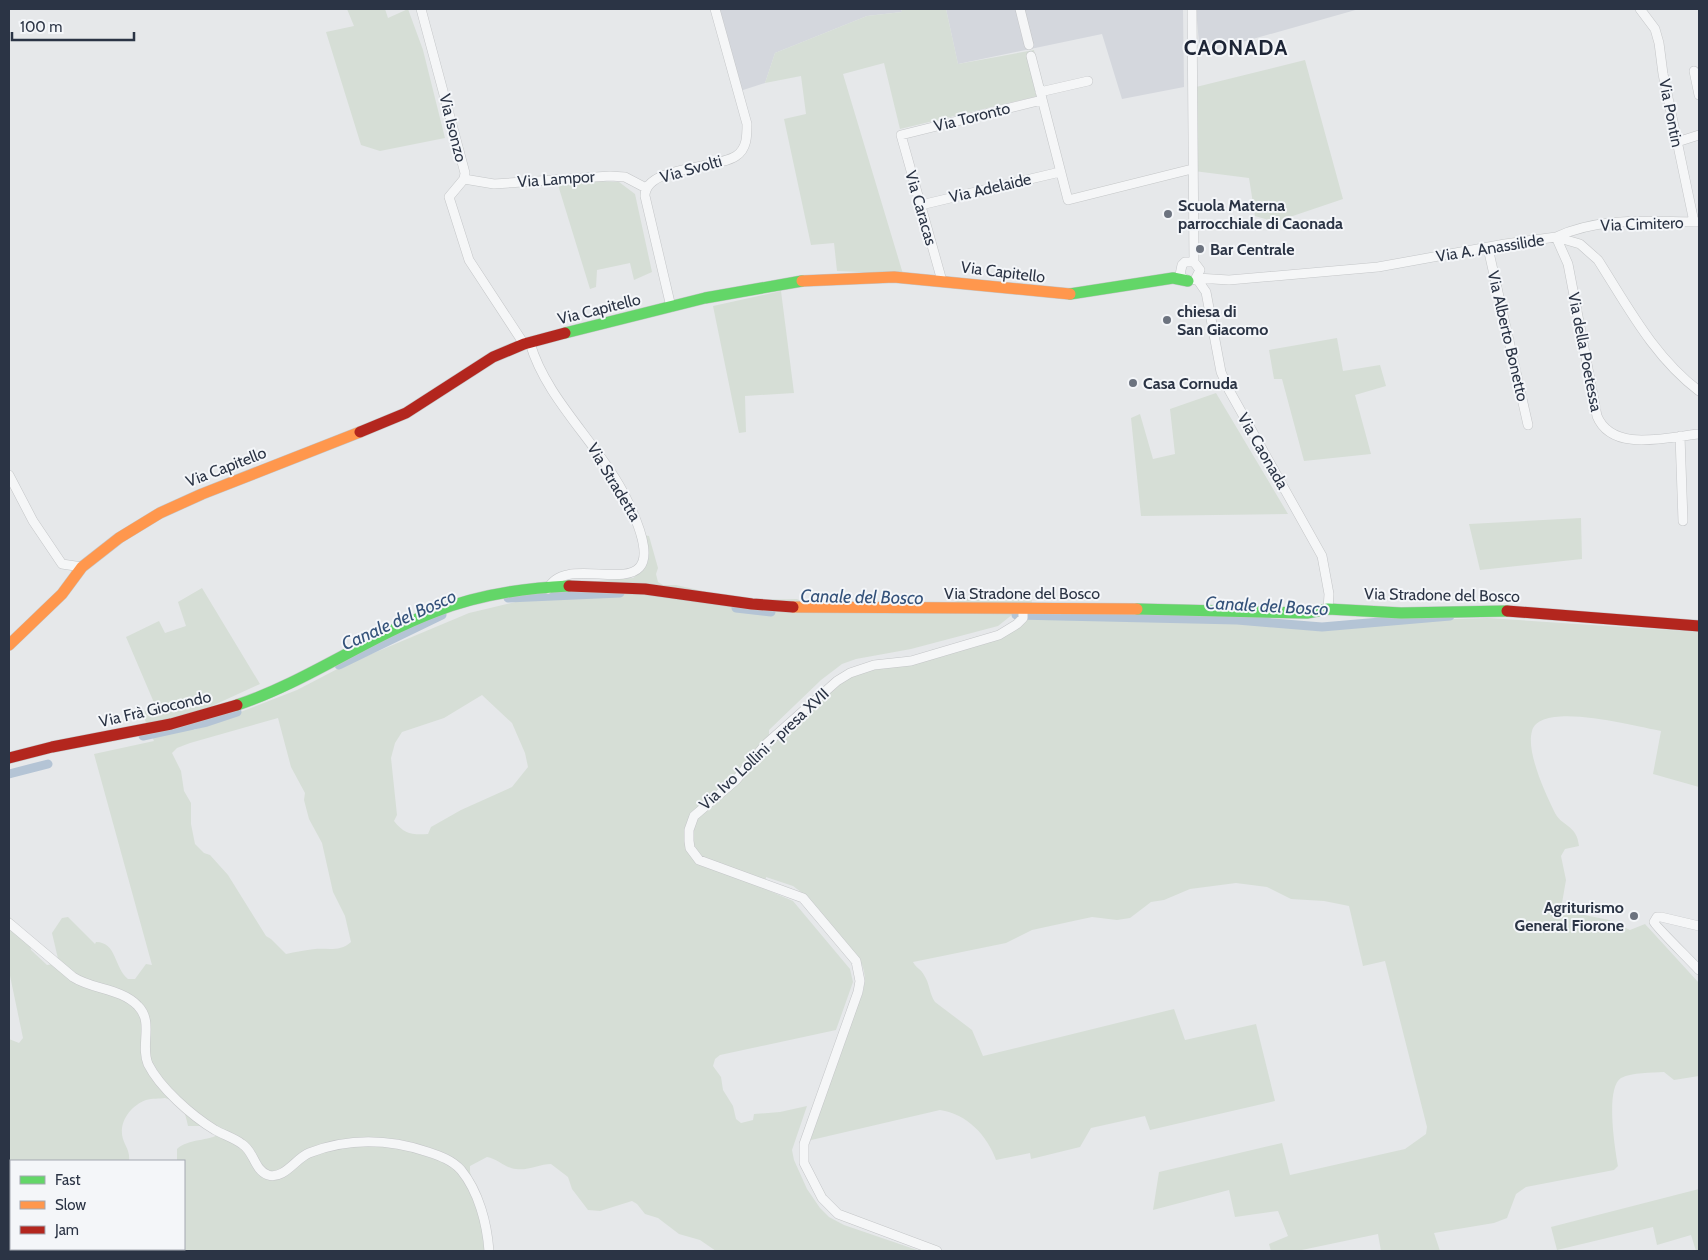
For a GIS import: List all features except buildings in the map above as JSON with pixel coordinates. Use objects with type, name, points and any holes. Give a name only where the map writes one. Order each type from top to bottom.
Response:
[{"type":"street","name":"Via Isonzo","points":[[421,9],[465,173],[464,179],[448,197],[469,260],[527,344]]},
{"type":"street","name":"Via Svolti","points":[[671,307],[645,196],[646,188],[658,178],[736,156],[747,142],[747,124],[715,9]]},
{"type":"street","points":[[1020,9],[1029,45]]},
{"type":"street","points":[[1186,268],[1192,249],[1192,9]]},
{"type":"street","name":"Via Pontin","points":[[1640,9],[1655,29],[1677,142],[1696,222]]},
{"type":"street","points":[[1031,56],[1068,200],[1192,169]]},
{"type":"street","points":[[1694,71],[1699,95]]},
{"type":"street","name":"Via Toronto","points":[[901,135],[1088,81]]},
{"type":"street","name":"Via Caracas","points":[[901,135],[942,281]]},
{"type":"street","points":[[1677,142],[1699,135]]},
{"type":"street","name":"Via Adelaide","points":[[921,205],[1060,172]]},
{"type":"street","name":"Via Lampor","points":[[464,179],[494,184],[610,176],[625,177],[646,188]]},
{"type":"street","name":"Via Cimitero","points":[[1556,238],[1570,231],[1604,222],[1696,222]]},
{"type":"street","name":"Via A. Anassilide","points":[[1194,280],[1229,280],[1378,267],[1556,238],[1572,240],[1588,249],[1598,260],[1656,349],[1670,367],[1699,391]]},
{"type":"street","name":"Via della Poetessa","points":[[1556,238],[1568,264],[1600,423],[1612,435],[1632,440],[1699,434]]},
{"type":"street","name":"Via Alberto Bonetto","points":[[1488,248],[1528,425]]},
{"type":"street","points":[[1186,268],[1209,279]]},
{"type":"street","points":[[1186,268],[1200,274],[1194,280]]},
{"type":"street","name":"Via Capitello","points":[[9,645],[62,594],[82,567],[119,538],[160,513],[202,494],[332,444],[406,413],[494,357],[527,344],[671,307],[763,286],[816,279],[853,276],[942,281],[1027,292],[1079,294],[1186,268],[1194,280]]},
{"type":"street","name":"Via Caonada","points":[[1194,280],[1206,292],[1221,372],[1229,390],[1322,556],[1329,594],[1328,609]]},
{"type":"street","name":"Via Stradetta","points":[[527,344],[542,374],[596,448],[626,497],[645,542],[644,559],[638,567],[628,574],[615,576],[580,572],[559,576],[551,583],[548,589]]},
{"type":"street","points":[[1680,436],[1683,521]]},
{"type":"street","points":[[9,475],[33,521],[62,564],[82,567]]},
{"type":"street","name":"Via Stradone del Bosco","points":[[357,649],[446,607],[501,592],[548,589],[641,588],[748,605],[781,607],[1023,613],[1034,607],[1307,613],[1328,609],[1401,613],[1458,610],[1539,612],[1699,626]]},
{"type":"street","name":"Via Ivo Lollini - presa XVII","points":[[937,1251],[838,1214],[822,1198],[804,1163],[804,1144],[858,992],[860,981],[856,962],[802,898],[794,893],[762,884],[699,860],[690,848],[689,830],[694,816],[736,780],[766,744],[836,681],[867,667],[911,661],[999,635],[1010,629],[1023,613]]},
{"type":"street","name":"Via Frà Giocondo","points":[[9,758],[64,743],[156,728],[212,714],[278,689],[357,649]]},
{"type":"street","points":[[1699,926],[1661,917],[1657,917],[1654,922],[1657,928],[1676,944],[1699,970]]},
{"type":"street","points":[[9,923],[82,983],[121,994],[139,1006],[146,1023],[145,1054],[158,1078],[190,1112],[249,1149],[256,1166],[263,1172],[276,1175],[285,1171],[301,1156],[310,1152],[367,1141],[403,1144],[438,1155],[450,1161],[460,1170],[471,1185],[484,1220],[489,1251]]},
{"type":"shaded area","points":[[347,9],[385,9],[388,18],[408,9],[423,50],[445,138],[380,151],[361,145],[326,32],[354,26]]},
{"type":"shaded area","points":[[715,9],[901,9],[902,12],[867,16],[775,53],[765,83],[740,91]]},
{"type":"shaded area","points":[[901,9],[946,9],[958,64],[1034,50],[1042,95],[900,129],[884,63],[843,74],[903,274],[837,271],[834,243],[811,245],[784,119],[806,114],[801,76],[765,83],[775,53],[867,16],[902,12]]},
{"type":"shaded area","points":[[946,9],[1183,9],[1184,87],[1122,99],[1102,34],[958,64]]},
{"type":"shaded area","points":[[1196,9],[1359,9],[1200,54]]},
{"type":"shaded area","points":[[1305,60],[1343,199],[1275,222],[1255,216],[1249,178],[1194,171],[1196,87]]},
{"type":"shaded area","points":[[597,181],[619,182],[635,194],[652,272],[634,280],[630,263],[597,270],[596,287],[590,289],[558,185]]},
{"type":"shaded area","points":[[781,291],[794,393],[745,396],[746,432],[739,433],[713,306]]},
{"type":"shaded area","points":[[1337,338],[1343,371],[1380,365],[1386,386],[1355,395],[1371,454],[1304,461],[1282,379],[1274,379],[1269,350]]},
{"type":"shaded area","points":[[1216,393],[1288,514],[1141,516],[1131,418],[1140,414],[1153,459],[1175,454],[1170,409]]},
{"type":"shaded area","points":[[1581,518],[1582,559],[1480,570],[1469,524]]},
{"type":"shaded area","points":[[636,536],[649,536],[658,568],[656,574],[658,582],[663,585],[676,585],[720,595],[726,594],[743,600],[797,599],[803,602],[821,597],[853,603],[879,601],[905,605],[913,602],[944,605],[971,597],[983,596],[996,600],[1009,600],[1015,594],[1031,597],[1032,603],[1013,614],[998,626],[911,649],[856,659],[842,664],[821,680],[769,730],[769,746],[849,674],[914,661],[1021,623],[1033,615],[1242,620],[1335,629],[1392,621],[1488,618],[1699,632],[1699,787],[1653,774],[1661,731],[1591,718],[1552,717],[1539,722],[1532,731],[1531,740],[1537,772],[1554,811],[1572,829],[1578,839],[1579,846],[1565,849],[1561,856],[1566,880],[1562,903],[1565,911],[1609,920],[1630,930],[1645,924],[1699,983],[1699,1076],[1674,1080],[1664,1072],[1636,1074],[1621,1078],[1616,1084],[1612,1106],[1613,1133],[1618,1166],[1614,1170],[1526,1187],[1516,1194],[1507,1218],[1494,1223],[1434,1233],[1440,1251],[1381,1251],[1378,1234],[1297,1251],[1271,1251],[1269,1244],[1288,1236],[1278,1211],[1235,1217],[1229,1190],[1153,1210],[1159,1172],[1282,1143],[1290,1175],[1405,1149],[1426,1134],[1427,1127],[1385,961],[1363,966],[1349,906],[1324,901],[1291,899],[1267,887],[1236,883],[1190,889],[1164,900],[1151,902],[1130,918],[1117,920],[1092,917],[1032,930],[1006,943],[913,962],[926,978],[935,1002],[972,1030],[983,1056],[1174,1009],[1185,1040],[1256,1024],[1275,1101],[1150,1130],[1145,1116],[1091,1128],[1080,1147],[1031,1159],[1030,1153],[996,1160],[987,1142],[975,1127],[959,1116],[940,1110],[807,1141],[863,992],[864,972],[858,957],[851,948],[801,892],[793,886],[766,877],[765,889],[793,901],[850,969],[853,982],[836,1030],[720,1055],[715,1059],[713,1066],[721,1077],[723,1090],[733,1106],[736,1119],[741,1123],[753,1120],[754,1114],[780,1112],[807,1106],[792,1150],[794,1160],[807,1189],[820,1208],[829,1217],[844,1225],[920,1251],[716,1251],[700,1240],[679,1234],[658,1218],[645,1214],[632,1201],[600,1211],[588,1210],[572,1189],[568,1177],[551,1164],[516,1169],[487,1157],[470,1166],[470,1172],[489,1251],[9,1251],[9,1039],[19,1043],[23,1038],[9,971],[9,916],[29,938],[31,950],[47,965],[59,963],[52,933],[62,918],[68,917],[95,944],[96,942],[103,943],[108,946],[123,974],[128,979],[135,979],[146,964],[152,965],[94,754],[154,741],[142,713],[155,705],[126,637],[159,621],[165,633],[186,626],[178,602],[202,588],[260,684],[188,717],[194,730],[297,690],[345,665],[469,613],[524,600],[544,598],[586,582],[633,578],[644,569],[642,548]],"holes":[[[482,695],[512,723],[525,753],[528,767],[512,787],[461,810],[431,827],[428,834],[413,834],[405,831],[394,821],[397,815],[391,758],[395,743],[402,732],[444,718]],[[278,718],[291,767],[305,793],[304,800],[309,819],[322,843],[333,892],[345,916],[351,942],[343,947],[286,954],[266,936],[228,875],[210,855],[204,853],[195,844],[191,824],[191,803],[184,791],[181,771],[172,753],[177,748],[190,743]]]},
{"type":"shaded area","points":[[1699,1189],[1699,1251],[1696,1251],[1691,1235],[1657,1245],[1653,1227],[1557,1250],[1551,1227]]},
{"type":"waterway","name":"Canale del Bosco","points":[[508,598],[620,593]]},
{"type":"waterway","name":"Canale del Bosco","points":[[736,608],[771,612]]},
{"type":"waterway","name":"Canale del Bosco","points":[[339,665],[442,615]]},
{"type":"waterway","name":"Canale del Bosco","points":[[1016,615],[1237,620],[1322,627],[1450,616]]},
{"type":"waterway","name":"Canale del Bosco","points":[[143,736],[207,722],[237,712]]},
{"type":"waterway","name":"Canale del Bosco","points":[[9,774],[48,764]]},
{"type":"traffic: fast","points":[[1070,294],[1173,278],[1188,281]]},
{"type":"traffic: fast","points":[[565,333],[705,298],[802,281]]},
{"type":"traffic: fast","points":[[237,705],[312,672],[384,634],[450,606],[500,593],[569,586]]},
{"type":"traffic: fast","points":[[1137,609],[1307,613],[1328,609],[1401,613],[1507,611]]},
{"type":"traffic: slow","points":[[802,281],[894,277],[1070,294]]},
{"type":"traffic: slow","points":[[9,645],[62,594],[82,567],[119,538],[160,513],[202,494],[360,432]]},
{"type":"traffic: slow","points":[[793,607],[1137,609]]},
{"type":"traffic: jam","points":[[360,432],[406,413],[493,357],[524,344],[565,333]]},
{"type":"traffic: jam","points":[[569,586],[645,589],[752,604],[793,607]]},
{"type":"traffic: jam","points":[[1507,611],[1699,626]]},
{"type":"traffic: jam","points":[[9,758],[52,747],[171,724],[237,705]]},
{"type":"place","name":"Scuola Materna parrocchiale di Caonada","points":[[1168,214]]},
{"type":"place","name":"Bar Centrale","points":[[1200,249]]},
{"type":"place","name":"chiesa di San Giacomo","points":[[1167,320]]},
{"type":"place","name":"Casa Cornuda","points":[[1133,383]]},
{"type":"place","name":"Agriturismo General Fiorone","points":[[1634,916]]},
{"type":"district","name":"CAONADA","points":[[1236,47]]}]
